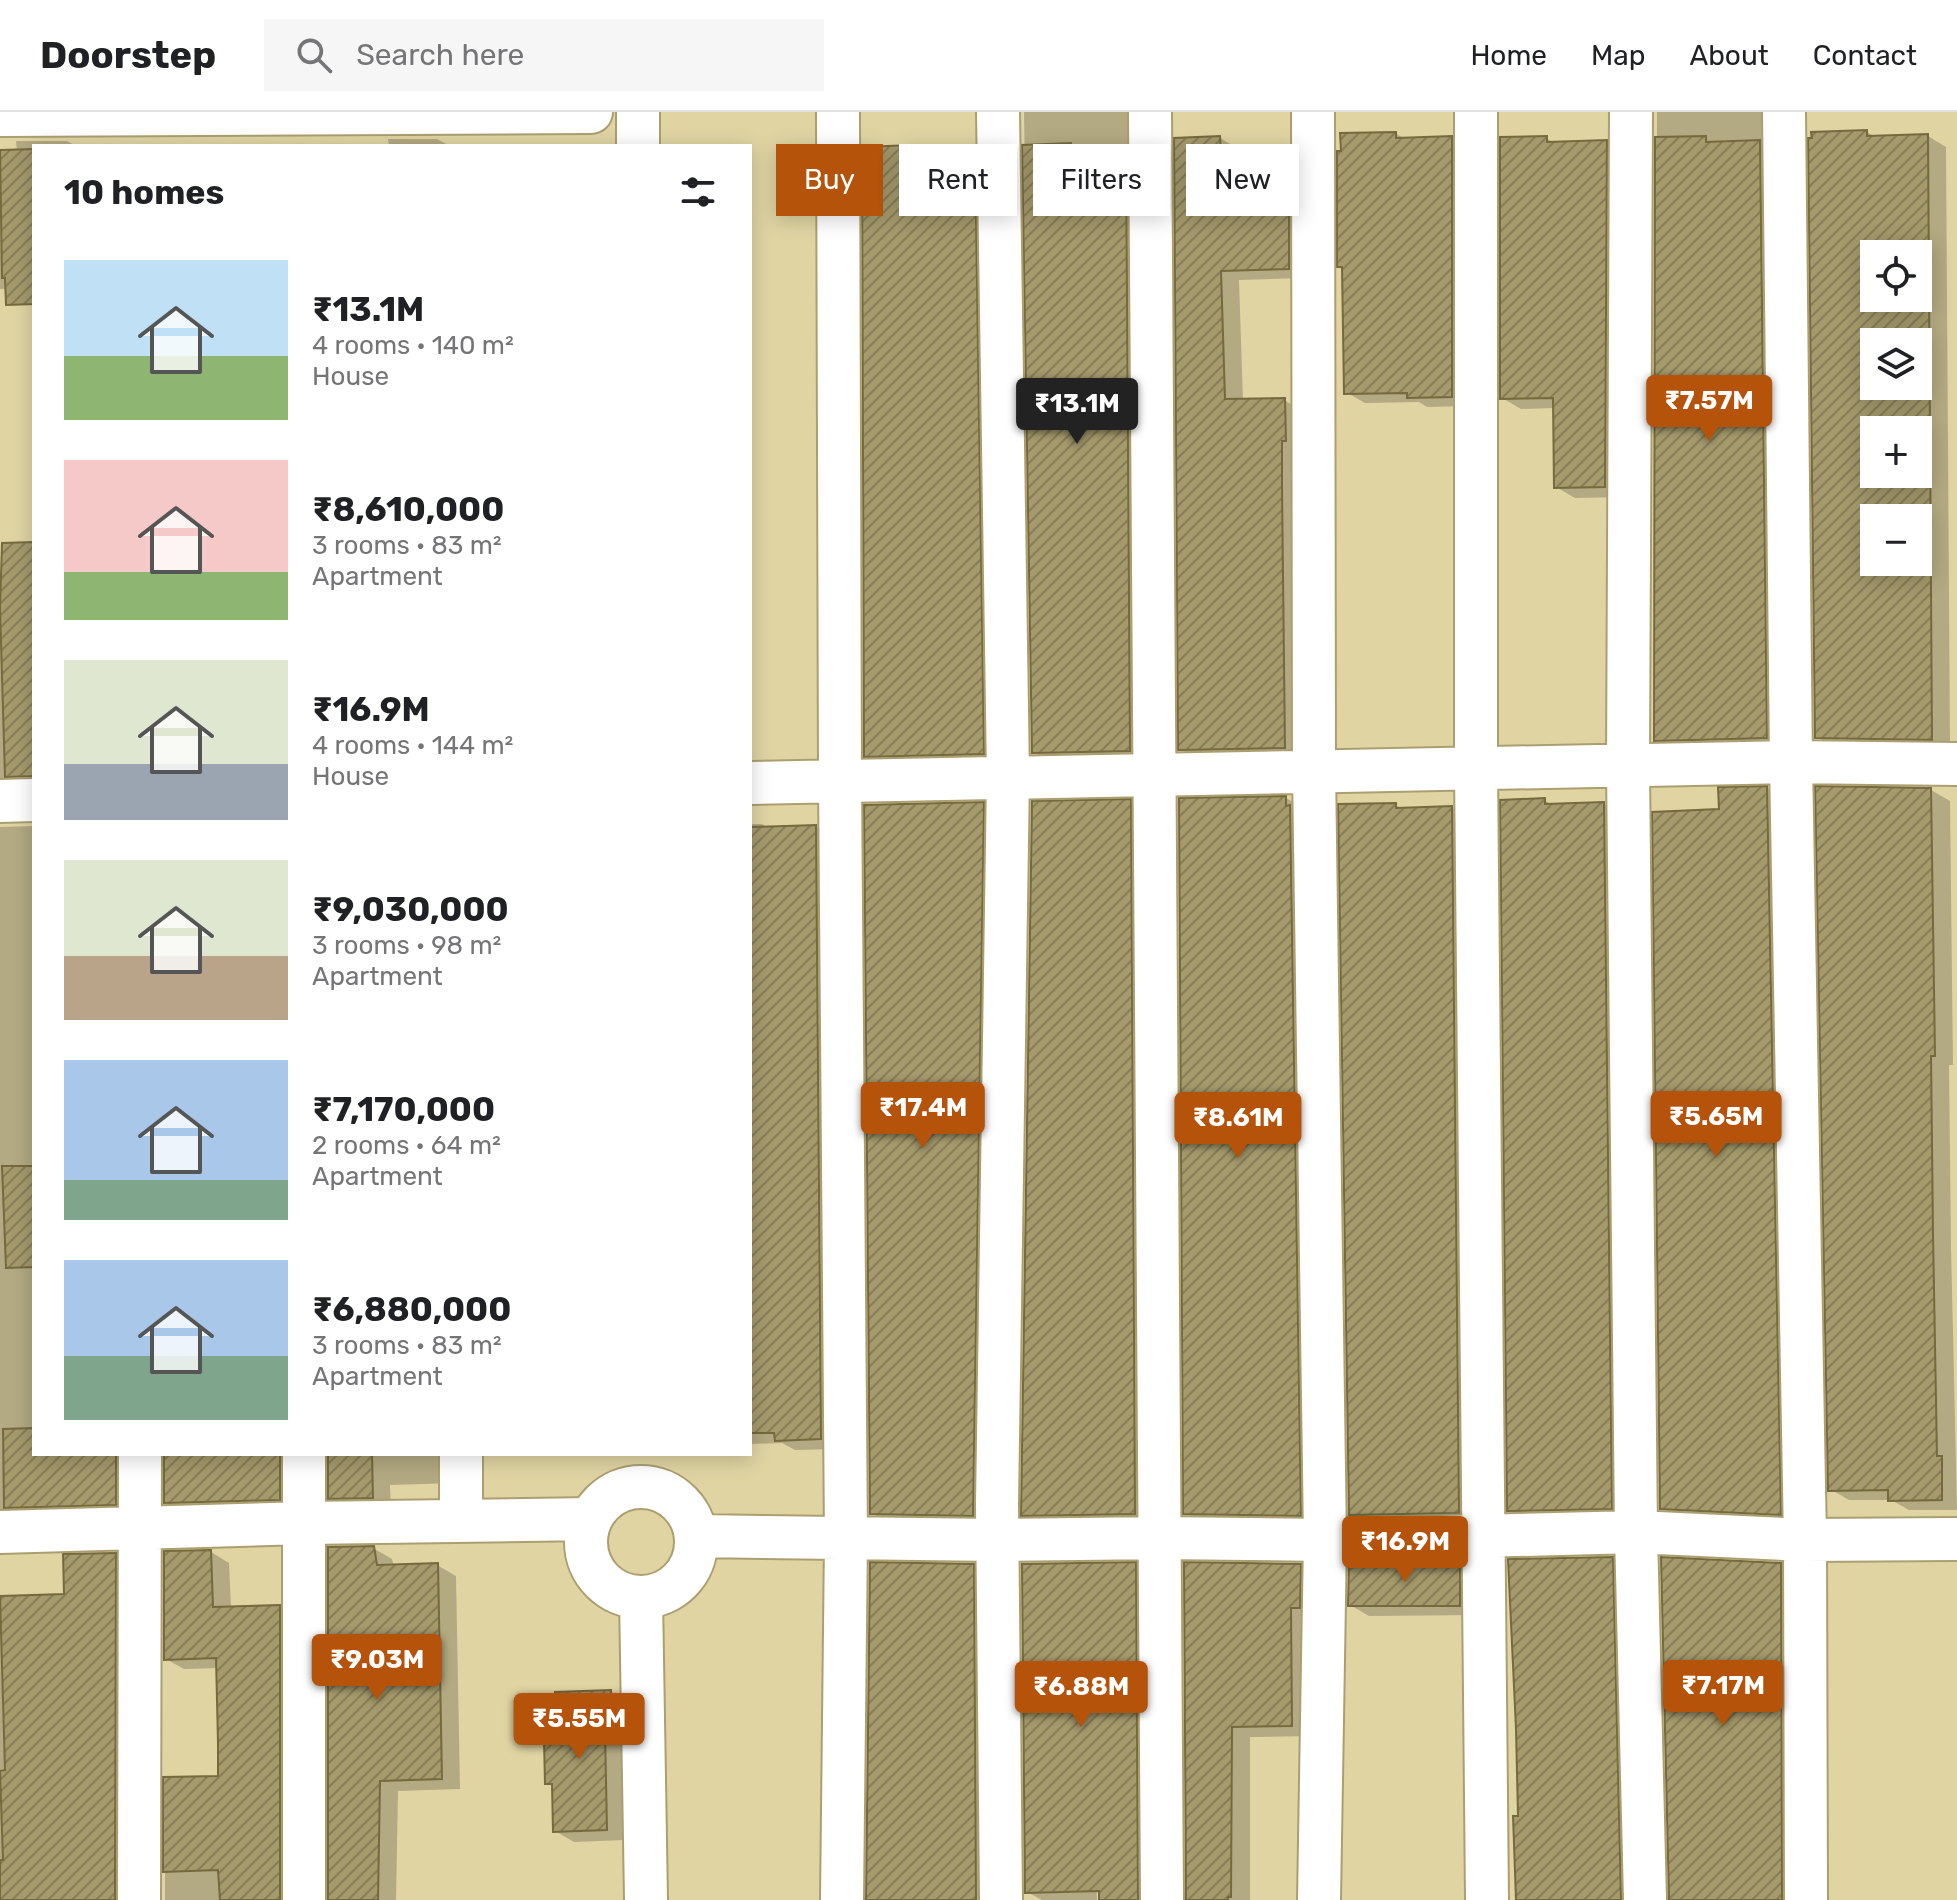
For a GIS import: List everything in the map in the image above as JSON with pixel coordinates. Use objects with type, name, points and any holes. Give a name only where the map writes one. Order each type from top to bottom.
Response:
[{"type":"street","points":[[0,115],[150,125],[295,112],[455,124],[591,112]]},
{"type":"street","points":[[295,112],[295,144]]},
{"type":"street","points":[[638,112],[638,144]]},
{"type":"street","points":[[838,112],[846,1539],[842,1900]]},
{"type":"street","points":[[998,112],[1008,776],[997,1540],[1001,1900]]},
{"type":"street","points":[[1150,112],[1162,1900]]},
{"type":"street","points":[[1313,112],[1314,770],[1325,1540],[1319,1900]]},
{"type":"street","points":[[1476,112],[1476,769],[1487,1900]]},
{"type":"street","points":[[1631,112],[1628,766],[1636,1532],[1645,1900]]},
{"type":"street","points":[[1784,112],[1791,762],[1805,1540],[1806,1900]]},
{"type":"street","points":[[752,783],[1791,762],[1957,764]]},
{"type":"street","points":[[0,801],[32,800]]},
{"type":"street","points":[[139,1900],[140,1456]]},
{"type":"street","points":[[304,1456],[304,1900]]},
{"type":"street","points":[[461,1456],[461,1520]]},
{"type":"street","points":[[652,1471],[669,1494],[683,1505],[692,1520],[696,1536],[695,1554],[676,1585],[660,1594],[641,1597],[615,1589],[594,1572],[587,1554],[586,1536],[591,1519],[601,1503],[616,1492],[634,1487],[652,1471]]},
{"type":"street","points":[[0,1532],[591,1519]]},
{"type":"street","points":[[696,1536],[1325,1540],[1636,1532],[1805,1540],[1957,1539]]},
{"type":"street","points":[[641,1597],[646,1900]]},
{"type":"building","points":[[1867,130],[1867,136],[1928,134],[1929,240],[1860,240],[1860,312],[1929,312],[1929,328],[1860,328],[1860,400],[1930,400],[1930,416],[1860,416],[1860,488],[1930,488],[1930,504],[1860,504],[1860,576],[1931,576],[1932,740],[1815,738],[1808,138],[1812,138],[1811,132]]},
{"type":"building","points":[[1396,132],[1396,138],[1452,136],[1452,397],[1407,398],[1407,393],[1344,394],[1342,267],[1337,267],[1337,151],[1341,151],[1340,133]]},
{"type":"building","points":[[1220,136],[1220,144],[1186,144],[1186,216],[1289,216],[1289,269],[1221,271],[1225,399],[1285,398],[1286,441],[1282,441],[1282,488],[1285,748],[1178,750],[1174,138]]},
{"type":"building","points":[[1547,136],[1547,142],[1607,140],[1605,487],[1554,488],[1553,398],[1500,399],[1500,137]]},
{"type":"building","points":[[1706,136],[1706,142],[1760,140],[1767,738],[1654,741],[1655,137]]},
{"type":"building","points":[[1022,145],[1033,145],[1033,216],[1126,216],[1130,751],[1032,753]]},
{"type":"building","points":[[883,146],[899,146],[899,216],[976,216],[984,754],[864,757],[862,216],[883,216]]},
{"type":"building","points":[[32,149],[32,304],[6,305],[5,278],[2,278],[0,150]]},
{"type":"building","points":[[32,542],[32,776],[5,777],[0,608],[2,543]]},
{"type":"building","points":[[1767,786],[1781,1515],[1660,1509],[1652,812],[1719,809],[1718,787]]},
{"type":"building","points":[[1815,786],[1931,788],[1935,1056],[1931,1056],[1933,1234],[1937,1456],[1942,1456],[1942,1500],[1888,1501],[1888,1490],[1828,1491]]},
{"type":"building","points":[[1286,796],[1286,806],[1290,805],[1301,1516],[1183,1514],[1179,798]]},
{"type":"building","points":[[1545,798],[1545,804],[1604,802],[1612,1509],[1507,1511],[1500,800]]},
{"type":"building","points":[[1131,799],[1135,1514],[1021,1516],[1032,801]]},
{"type":"building","points":[[984,802],[973,1516],[870,1514],[864,805]]},
{"type":"building","points":[[1396,803],[1396,808],[1452,806],[1459,1513],[1349,1515],[1338,804]]},
{"type":"building","points":[[816,825],[821,1439],[775,1441],[774,1433],[752,1433],[752,827]]},
{"type":"building","points":[[2,1166],[32,1166],[32,1267],[6,1268]]},
{"type":"building","points":[[32,1428],[32,1456],[116,1456],[116,1505],[4,1508],[3,1429]]},
{"type":"building","points":[[164,1456],[280,1456],[280,1500],[164,1503]]},
{"type":"building","points":[[328,1456],[372,1456],[373,1498],[328,1499]]},
{"type":"building","points":[[374,1546],[377,1565],[438,1563],[442,1779],[380,1781],[378,1900],[328,1900],[328,1547]]},
{"type":"building","points":[[211,1550],[213,1607],[280,1605],[280,1900],[220,1900],[218,1870],[163,1872],[163,1777],[218,1776],[216,1658],[164,1660],[164,1551]]},
{"type":"building","points":[[116,1553],[115,1900],[0,1900],[0,1860],[3,1860],[0,1771],[5,1770],[0,1596],[64,1594],[63,1554]]},
{"type":"building","points":[[1613,1557],[1621,1900],[1516,1900],[1513,1816],[1518,1816],[1516,1729],[1508,1559]]},
{"type":"building","points":[[1661,1557],[1781,1563],[1782,1900],[1669,1900]]},
{"type":"building","points":[[1460,1561],[1460,1606],[1348,1606],[1349,1563]]},
{"type":"building","points":[[870,1562],[974,1564],[976,1900],[866,1900]]},
{"type":"building","points":[[1136,1562],[1138,1900],[1099,1900],[1099,1891],[1025,1893],[1022,1564]]},
{"type":"building","points":[[1184,1562],[1301,1564],[1300,1608],[1291,1608],[1292,1726],[1232,1727],[1231,1897],[1228,1900],[1186,1900]]},
{"type":"building","points":[[611,1690],[613,1731],[605,1731],[607,1830],[553,1832],[552,1784],[545,1784],[544,1740],[557,1740],[555,1692]]}]
